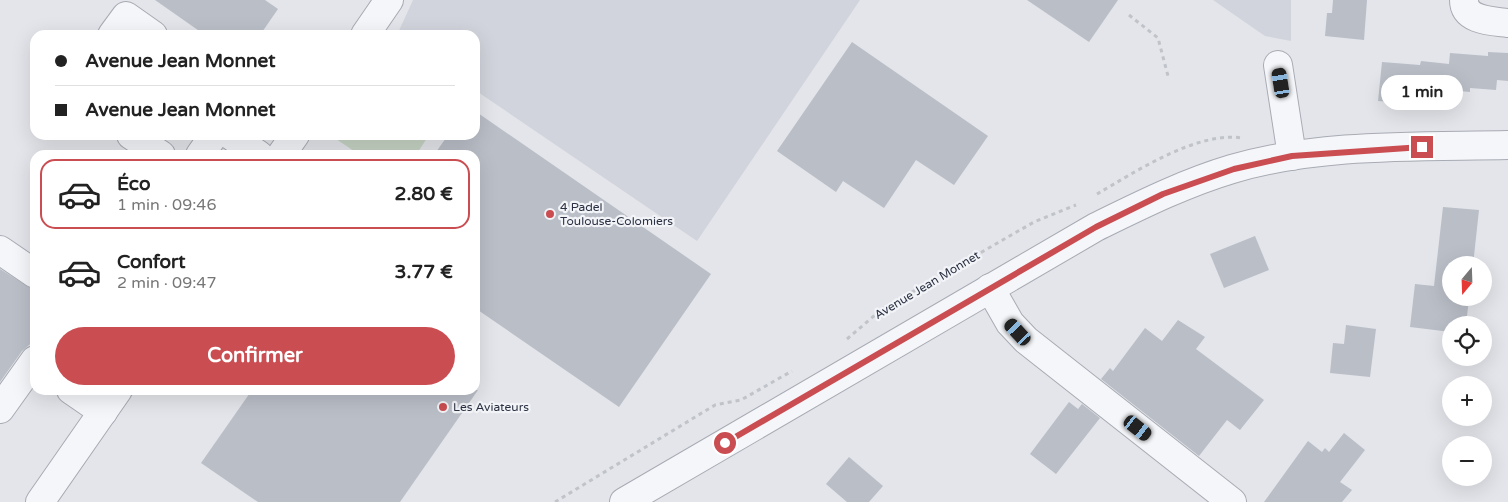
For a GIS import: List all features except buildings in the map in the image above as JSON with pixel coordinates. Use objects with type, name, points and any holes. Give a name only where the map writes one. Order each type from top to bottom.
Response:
[{"type":"street","points":[[368,30],[389,0]]},
{"type":"street","points":[[1464,0],[1465,9],[1473,16],[1508,23]]},
{"type":"street","points":[[116,30],[126,16],[146,30]]},
{"type":"street","points":[[1278,65],[1292,156]]},
{"type":"street","points":[[138,140],[153,150]]},
{"type":"street","points":[[237,140],[252,150]]},
{"type":"street","points":[[624,502],[1096,227],[1163,194],[1234,169],[1292,156],[1387,148],[1508,145]]},
{"type":"street","points":[[0,250],[30,271]]},
{"type":"street","points":[[990,288],[1010,323],[1026,340],[1232,502]]},
{"type":"street","points":[[0,409],[30,368]]},
{"type":"street","points":[[79,395],[103,412]]},
{"type":"street","points":[[40,502],[115,395]]},
{"type":"path","points":[[1129,15],[1158,38],[1168,76]]},
{"type":"path","points":[[1089,200],[1156,158],[1229,136],[1244,139]]},
{"type":"path","name":"Avenue Jean Monnet","points":[[840,343],[881,310],[1034,222],[1082,203]]},
{"type":"path","points":[[555,502],[715,405],[741,400],[798,367]]},
{"type":"shaded area","points":[[413,0],[860,0],[697,241],[480,93],[480,30],[399,30]]},
{"type":"shaded area","points":[[1213,0],[1291,0],[1291,41],[1265,36]]},
{"type":"green space","points":[[338,140],[426,140],[419,150],[352,150]]},
{"type":"place","name":"4 Padel Toulouse-Colomiers","points":[[550,214]]},
{"type":"place","name":"Les Aviateurs","points":[[443,407]]},
{"type":"route","points":[[725,443],[1096,227],[1163,194],[1234,169],[1292,156],[1311,153],[1422,147]]}]
